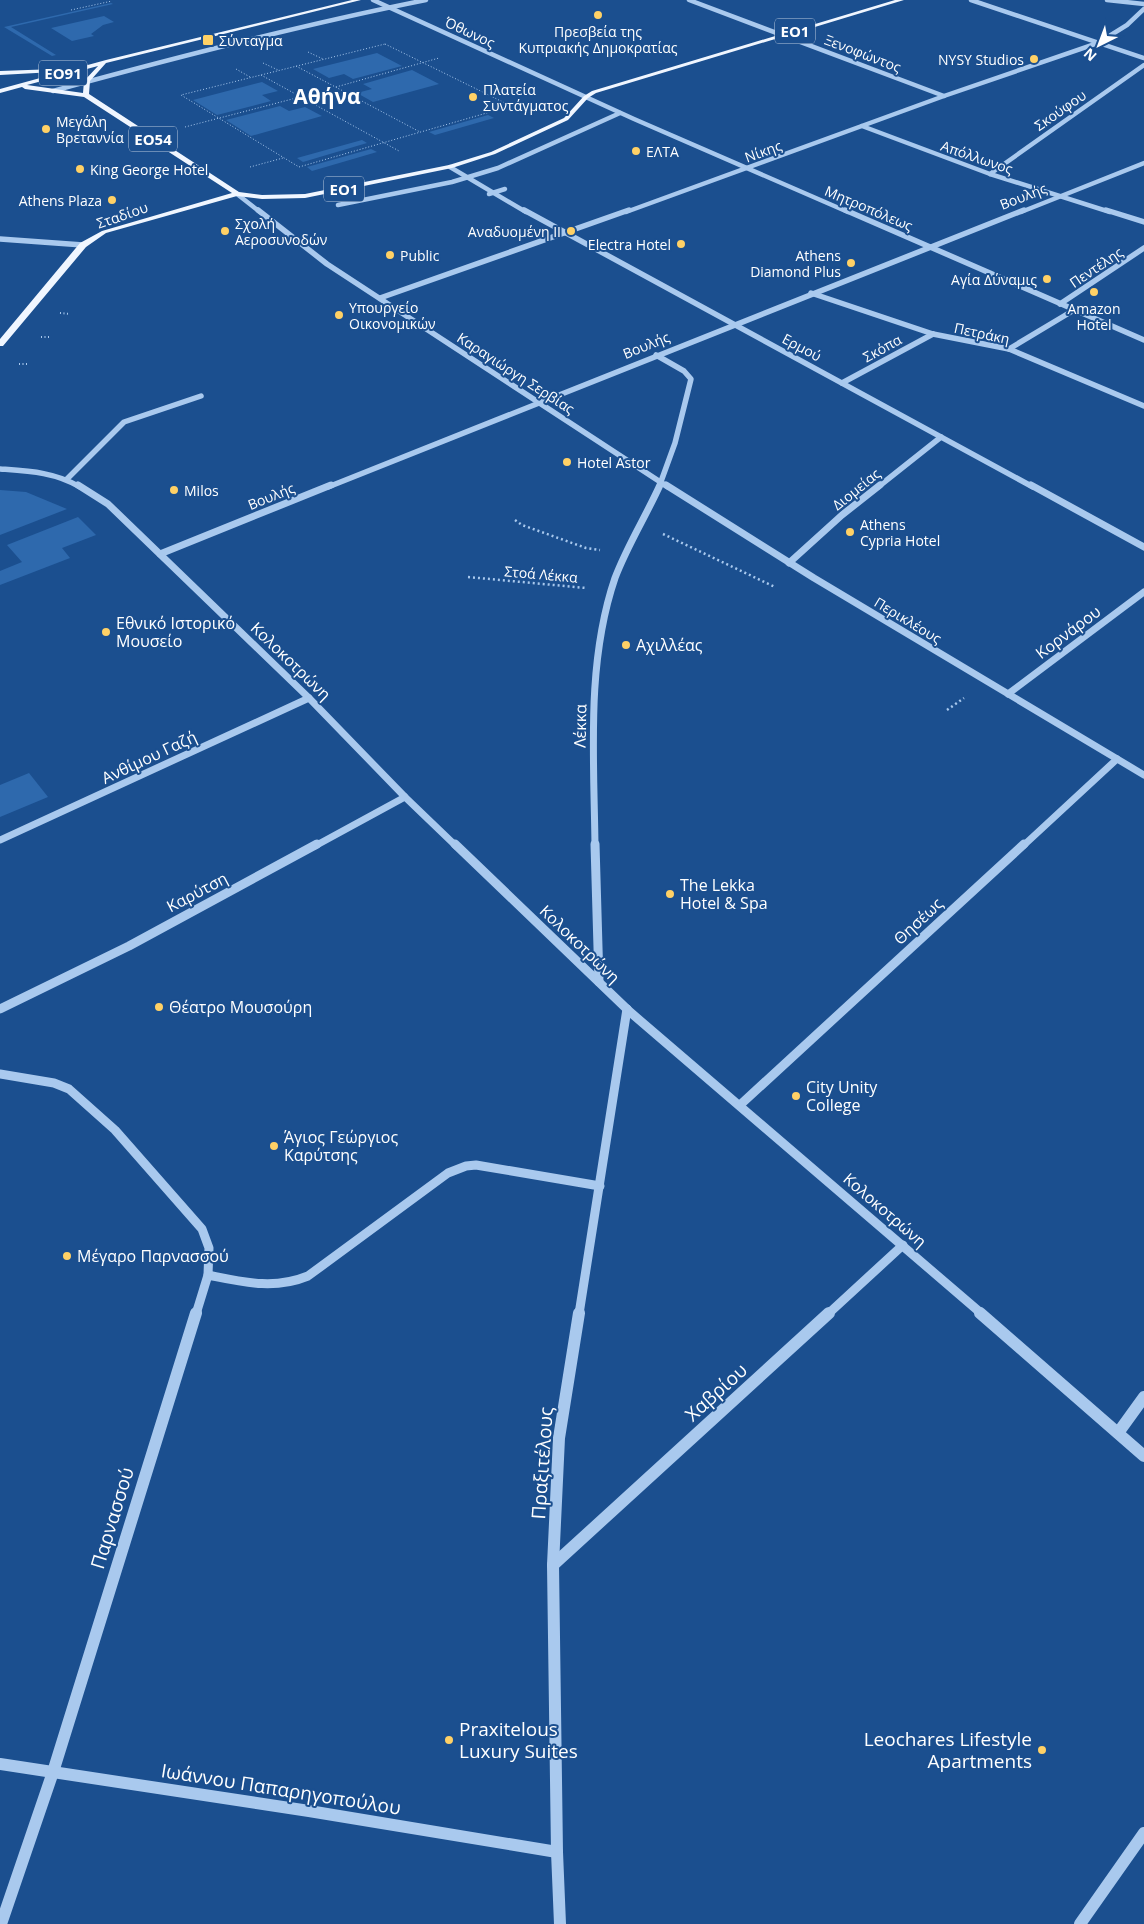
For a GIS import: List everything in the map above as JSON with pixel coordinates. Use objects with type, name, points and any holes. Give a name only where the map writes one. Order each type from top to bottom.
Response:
[{"type":"main road","name":"ΕΟ91","points":[[18,86],[108,61],[358,0]]},
{"type":"main road","name":"ΕΟ1","points":[[237,194],[262,197],[305,196],[450,167],[493,153],[566,119],[573,114],[585,97],[594,92],[901,0]]},
{"type":"main road","points":[[0,73],[46,71],[108,61]]},
{"type":"main road","points":[[86,95],[84,91],[86,82],[93,73],[108,61]]},
{"type":"main road","name":"ΕΟ54","points":[[0,83],[86,95],[237,194]]},
{"type":"main road","points":[[0,91],[18,86]]},
{"type":"main road","name":"Σταδίου","points":[[0,344],[84,245],[104,232],[237,194]]},
{"type":"street","name":"Όθωνος","points":[[373,0],[585,97]]},
{"type":"street","points":[[53,90],[198,51],[426,0]]},
{"type":"street","name":"Ξενοφώντος","points":[[689,0],[944,96]]},
{"type":"street","points":[[971,0],[1144,58]]},
{"type":"street","points":[[1107,0],[1144,4]]},
{"type":"street","name":"Νίκης","points":[[380,298],[748,169],[944,96],[1098,42],[1127,24],[1144,9]]},
{"type":"street","name":"Σκούφου","points":[[990,174],[1144,65]]},
{"type":"street","name":"Μητροπόλεως","points":[[585,97],[1144,340]]},
{"type":"street","points":[[338,205],[466,178],[498,168],[620,113]]},
{"type":"street","name":"Απόλλωνος","points":[[862,126],[990,174],[1144,222]]},
{"type":"street","name":"Βουλής","points":[[160,554],[656,354],[1144,163]]},
{"type":"street","name":"Ερμού","points":[[450,167],[490,194],[1144,547]]},
{"type":"street","points":[[490,194],[504,189]]},
{"type":"street","name":"Καραγιώργη Σερβίας","points":[[237,194],[319,259],[661,482]]},
{"type":"street","points":[[0,239],[84,245]]},
{"type":"street","name":"Πεντέλης","points":[[1060,304],[1144,248]]},
{"type":"street","name":"Πετράκη","points":[[811,293],[933,334],[1010,349],[1144,406]]},
{"type":"street","name":"Πεντέλης","points":[[1010,349],[1074,310]]},
{"type":"street","name":"Σκόπα","points":[[842,383],[933,334]]},
{"type":"street","name":"Λέκκα","points":[[599,982],[594,722],[596,674],[611,590],[625,555],[661,482],[678,437],[691,379],[684,371],[656,354]]},
{"type":"street","points":[[67,478],[124,422],[201,396]]},
{"type":"street","name":"Διομείας","points":[[789,563],[842,515],[942,437]]},
{"type":"street","name":"Κολοκοτρώνη","points":[[0,469],[38,472],[67,478],[108,504],[309,698],[405,796],[627,1009],[903,1245],[1144,1456]]},
{"type":"street","name":"Περικλέους","points":[[661,482],[789,563],[1144,775]]},
{"type":"street","name":"Κορνάρου","points":[[1008,694],[1144,592]]},
{"type":"street","name":"Ανθίμου Γαζή","points":[[0,840],[309,698]]},
{"type":"street","name":"Θησέως","points":[[740,1105],[1117,758]]},
{"type":"street","name":"Καρύτση","points":[[0,1009],[120,950],[405,796]]},
{"type":"street","name":"Πραξιτέλους","points":[[560,1924],[557,1852],[553,1565],[559,1438],[627,1009]]},
{"type":"street","points":[[0,1074],[54,1083],[77,1095],[115,1130],[202,1229],[209,1248],[208,1275],[254,1284],[283,1286],[308,1276],[448,1172],[466,1166],[494,1168],[600,1186]]},
{"type":"street","name":"Χαβρίου","points":[[553,1565],[903,1245]]},
{"type":"street","name":"Παρνασσού","points":[[53,1772],[208,1275]]},
{"type":"street","points":[[1118,1433],[1144,1397]]},
{"type":"street","name":"Ιωάννου Παπαρηγοπούλου","points":[[0,1764],[309,1811],[557,1852]]},
{"type":"street","points":[[1,1924],[53,1772]]},
{"type":"street","points":[[1080,1924],[1144,1833]]},
{"type":"path","points":[[71,10],[112,1]]},
{"type":"path","points":[[385,44],[511,106],[299,167],[182,95],[323,59],[385,44]]},
{"type":"path","points":[[306,50],[323,59]]},
{"type":"path","points":[[335,87],[433,60]]},
{"type":"path","points":[[268,65],[278,70]]},
{"type":"path","points":[[296,66],[420,132]]},
{"type":"path","points":[[234,69],[250,78]]},
{"type":"path","points":[[261,75],[405,155]]},
{"type":"path","points":[[490,96],[519,88]]},
{"type":"path","points":[[185,127],[301,97]]},
{"type":"path","points":[[250,167],[283,158]]},
{"type":"path","points":[[60,313],[70,314]]},
{"type":"path","points":[[41,336],[51,338]]},
{"type":"path","points":[[20,364],[29,364]]},
{"type":"path","points":[[515,520],[522,525],[586,548],[625,555]]},
{"type":"path","points":[[640,523],[780,589],[814,578]]},
{"type":"path","name":"Στοά Λέκκα","points":[[468,577],[611,590]]},
{"type":"path","points":[[947,710],[969,695]]},
{"type":"shaded area","points":[[113,4],[11,27],[56,55],[52,56],[4,27]]},
{"type":"shaded area","points":[[104,16],[114,22],[103,25],[91,34],[94,36],[72,41],[51,28]]},
{"type":"shaded area","points":[[377,53],[402,66],[353,79],[344,74],[329,78],[313,69]]},
{"type":"shaded area","points":[[412,70],[439,84],[373,102],[357,93],[372,89],[363,84]]},
{"type":"shaded area","points":[[262,82],[278,91],[262,95],[271,101],[217,115],[193,100]]},
{"type":"shaded area","points":[[280,106],[289,111],[305,107],[322,116],[251,136],[226,120]]},
{"type":"shaded area","points":[[488,115],[494,118],[435,135],[429,132]]},
{"type":"shaded area","points":[[362,140],[367,143],[303,162],[297,158]]},
{"type":"shaded area","points":[[371,149],[377,152],[312,171],[307,167]]},
{"type":"shaded area","points":[[0,490],[26,492],[67,509],[0,535]]},
{"type":"shaded area","points":[[78,517],[96,535],[62,548],[70,558],[0,585],[0,571],[22,562],[7,545]]},
{"type":"shaded area","points":[[29,773],[48,797],[0,817],[0,785]]},
{"type":"place","name":"Πρεσβεία της Κυπριακής Δημοκρατίας","points":[[598,15]]},
{"type":"place","name":"Σύνταγμα","points":[[208,40]]},
{"type":"place","name":"NYSY Studios","points":[[1034,59]]},
{"type":"place","name":"Πλατεία Συντάγματος","points":[[473,97]]},
{"type":"place","name":"Μεγάλη Βρεταννία","points":[[46,129]]},
{"type":"place","name":"ΕΛΤΑ","points":[[636,151]]},
{"type":"place","name":"King George Hotel","points":[[80,169]]},
{"type":"place","name":"Athens Plaza","points":[[112,200]]},
{"type":"place","name":"Σχολή Αεροσυνοδών","points":[[225,231]]},
{"type":"place","name":"Αναδυομένη ΙΙ","points":[[571,231]]},
{"type":"place","name":"Electra Hotel","points":[[681,244]]},
{"type":"place","name":"Public","points":[[390,255]]},
{"type":"place","name":"Athens Diamond Plus","points":[[851,263]]},
{"type":"place","name":"Αγία Δύναμις","points":[[1047,279]]},
{"type":"place","name":"Amazon Hotel","points":[[1094,292]]},
{"type":"place","name":"Υπουργείο Οικονομικών","points":[[339,315]]},
{"type":"place","name":"Hotel Astor","points":[[567,462]]},
{"type":"place","name":"Milos","points":[[174,490]]},
{"type":"place","name":"Athens Cypria Hotel","points":[[850,532]]},
{"type":"place","name":"Εθνικό Ιστορικό Μουσείο","points":[[106,632]]},
{"type":"place","name":"Αχιλλέας","points":[[626,645]]},
{"type":"place","name":"The Lekka Hotel & Spa","points":[[670,894]]},
{"type":"place","name":"Θέατρο Μουσούρη","points":[[159,1007]]},
{"type":"place","name":"City Unity College","points":[[796,1096]]},
{"type":"place","name":"Άγιος Γεώργιος Καρύτσης","points":[[274,1146]]},
{"type":"place","name":"Μέγαρο Παρνασσού","points":[[67,1256]]},
{"type":"place","name":"Praxitelous Luxury Suites","points":[[449,1740]]},
{"type":"place","name":"Leochares Lifestyle Apartments","points":[[1042,1750]]},
{"type":"district","name":"Αθήνα","points":[[327,96]]}]
